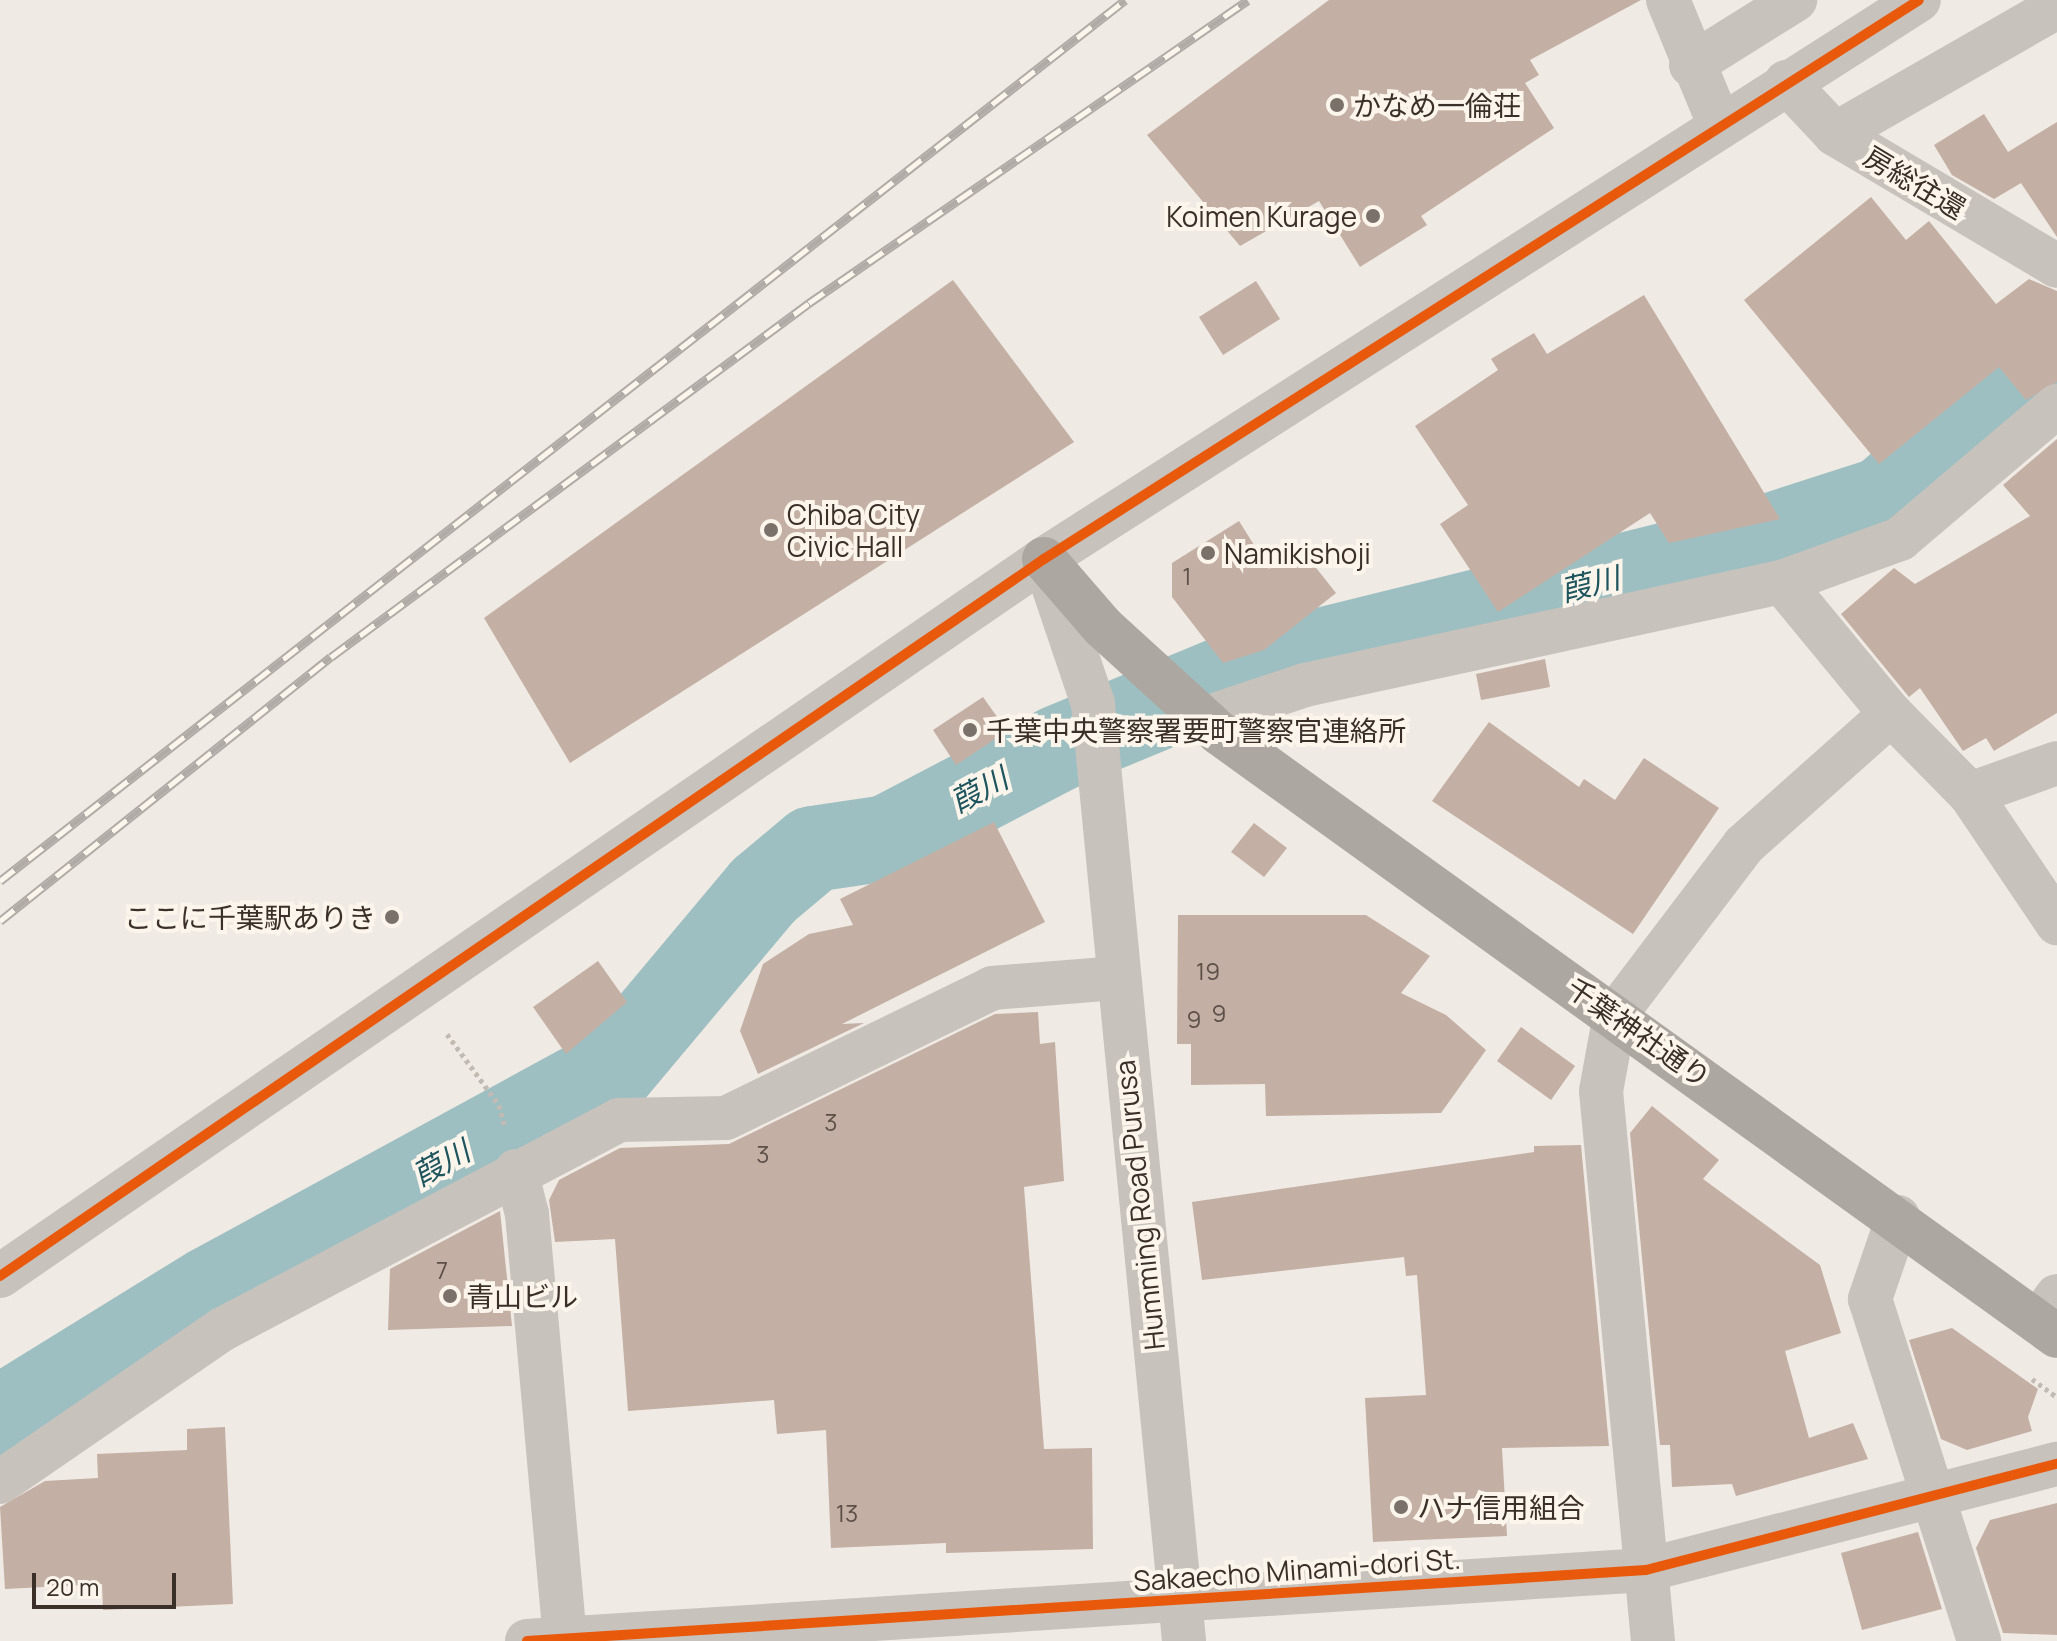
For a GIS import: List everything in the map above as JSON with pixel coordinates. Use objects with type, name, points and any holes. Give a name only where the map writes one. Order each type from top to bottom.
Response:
[{"type":"main road","name":"千葉神社通り","points":[[1044,559],[1160,682],[1211,726],[1898,1217],[2051,1318]]},
{"type":"street","points":[[1668,0],[1691,65],[1720,126]]},
{"type":"street","points":[[1691,65],[1795,0]]},
{"type":"street","points":[[0,1276],[1044,559],[1786,82],[1919,0]]},
{"type":"street","points":[[1835,134],[2057,7]]},
{"type":"street","name":"房総往還","points":[[1786,82],[1835,134],[2057,266]]},
{"type":"street","points":[[1211,726],[1274,695],[1782,582],[1900,539],[2057,406]]},
{"type":"street","name":"Humming Road Purusa","points":[[1044,559],[1093,704],[1116,978],[1182,1621]]},
{"type":"street","points":[[1782,582],[1891,714],[1970,794],[2057,923]]},
{"type":"street","points":[[1653,1641],[1601,1091],[1615,1015],[1744,845],[1891,714]]},
{"type":"street","points":[[1970,794],[2057,763]]},
{"type":"street","points":[[0,1482],[223,1329],[516,1171],[619,1120],[726,1118],[992,988],[1116,978]]},
{"type":"street","points":[[516,1171],[527,1214],[546,1640]]},
{"type":"street","points":[[1898,1217],[1870,1299],[1979,1641]]},
{"type":"street","name":"Sakaecho Minami-dori St.","points":[[546,1640],[1182,1621],[1646,1570],[2057,1464]]},
{"type":"path","points":[[447,1034],[499,1105]]},
{"type":"building","name":"かなめ一倫荘","points":[[1329,0],[1641,0],[1530,60],[1539,75],[1525,83],[1554,128],[1421,216],[1427,225],[1360,267],[1319,201],[1240,246],[1147,135]]},
{"type":"building","points":[[1984,114],[2008,152],[2057,122],[2057,237],[2021,183],[1994,199],[1952,175],[1934,145]]},
{"type":"building","points":[[1871,197],[1906,240],[1929,221],[1996,304],[2029,279],[2057,291],[2057,382],[2026,400],[1999,367],[1879,464],[1744,300]]},
{"type":"building","name":"Chiba City Civic Hall","points":[[953,280],[1074,442],[570,763],[484,618]]},
{"type":"building","points":[[1256,281],[1280,319],[1223,355],[1199,317]]},
{"type":"building","points":[[1644,295],[1780,519],[1669,543],[1650,513],[1498,612],[1440,524],[1468,505],[1415,426],[1498,370],[1491,359],[1534,333],[1547,354]]},
{"type":"building","points":[[2057,439],[2057,713],[1994,751],[1986,738],[1963,751],[1920,688],[1909,697],[1841,614],[1894,568],[1915,584],[2030,516],[2003,485]]},
{"type":"building","points":[[1239,521],[1269,569],[1298,545],[1336,593],[1264,650],[1223,663],[1172,597],[1172,563]]},
{"type":"building","points":[[1545,659],[1550,687],[1481,700],[1476,674]]},
{"type":"building","name":"千葉中央警察署要町警察官連絡所","points":[[983,697],[1007,731],[956,765],[933,730]]},
{"type":"building","points":[[1489,722],[1579,787],[1584,779],[1615,800],[1644,758],[1719,808],[1633,934],[1432,801]]},
{"type":"building","points":[[994,822],[1045,922],[842,1024],[864,1023],[758,1074],[740,1031],[763,964],[809,934],[853,925],[840,899]]},
{"type":"building","points":[[1254,823],[1287,848],[1264,877],[1231,852]]},
{"type":"building","points":[[1178,915],[1366,915],[1430,956],[1401,993],[1446,1015],[1486,1050],[1441,1113],[1266,1116],[1265,1084],[1191,1085],[1191,1044],[1177,1044]]},
{"type":"building","points":[[598,961],[627,1002],[566,1054],[533,1007]]},
{"type":"building","points":[[1038,1012],[1040,1044],[1055,1042],[1064,1181],[1024,1187],[1044,1449],[1092,1448],[1093,1549],[946,1553],[946,1543],[831,1548],[826,1430],[777,1434],[774,1400],[628,1411],[615,1239],[555,1242],[549,1200],[559,1180],[620,1148],[729,1144],[995,1014]]},
{"type":"building","points":[[1521,1027],[1575,1066],[1551,1100],[1497,1061]]},
{"type":"building","points":[[1652,1106],[1719,1160],[1703,1179],[1820,1265],[1841,1333],[1785,1351],[1809,1438],[1853,1423],[1868,1459],[1736,1496],[1732,1484],[1672,1487],[1670,1445],[1660,1445],[1630,1133]]},
{"type":"building","points":[[1581,1145],[1609,1446],[1502,1448],[1507,1536],[1373,1542],[1365,1398],[1426,1395],[1417,1275],[1406,1276],[1404,1257],[1202,1280],[1192,1202],[1534,1152],[1534,1146]]},
{"type":"building","name":"青山ビル","points":[[500,1211],[512,1326],[388,1330],[390,1269]]},
{"type":"building","points":[[1952,1328],[2038,1389],[2028,1417],[2032,1431],[1967,1450],[1941,1439],[1909,1340]]},
{"type":"building","points":[[225,1427],[233,1604],[103,1610],[102,1584],[5,1589],[0,1507],[45,1481],[98,1478],[97,1454],[187,1450],[187,1429]]},
{"type":"building","points":[[2057,1503],[2057,1635],[2003,1633],[1976,1548],[1990,1520]]},
{"type":"building","points":[[1918,1532],[1942,1609],[1862,1630],[1841,1553]]},
{"type":"waterway","name":"葭川","points":[[0,1419],[209,1290],[613,1070],[763,891],[813,849],[887,838],[1059,748],[1252,668],[1721,552],[1883,500],[2057,350]]},
{"type":"railway","points":[[0,881],[1125,0]]},
{"type":"railway","points":[[0,921],[331,657],[809,303],[1248,0]]},
{"type":"cycle path","points":[[0,1276],[1044,559],[1919,0]]},
{"type":"cycle path","points":[[527,1641],[1646,1570],[2057,1464]]},
{"type":"place","name":"かなめ一倫荘","points":[[1337,105]]},
{"type":"place","name":"Koimen Kurage","points":[[1373,216]]},
{"type":"place","name":"Chiba City Civic Hall","points":[[771,530]]},
{"type":"place","name":"Namikishoji","points":[[1208,553]]},
{"type":"place","name":"千葉中央警察署要町警察官連絡所","points":[[970,730]]},
{"type":"place","name":"ここに千葉駅ありき","points":[[392,917]]},
{"type":"place","name":"青山ビル","points":[[450,1296]]},
{"type":"place","name":"ハナ信用組合","points":[[1401,1507]]}]
